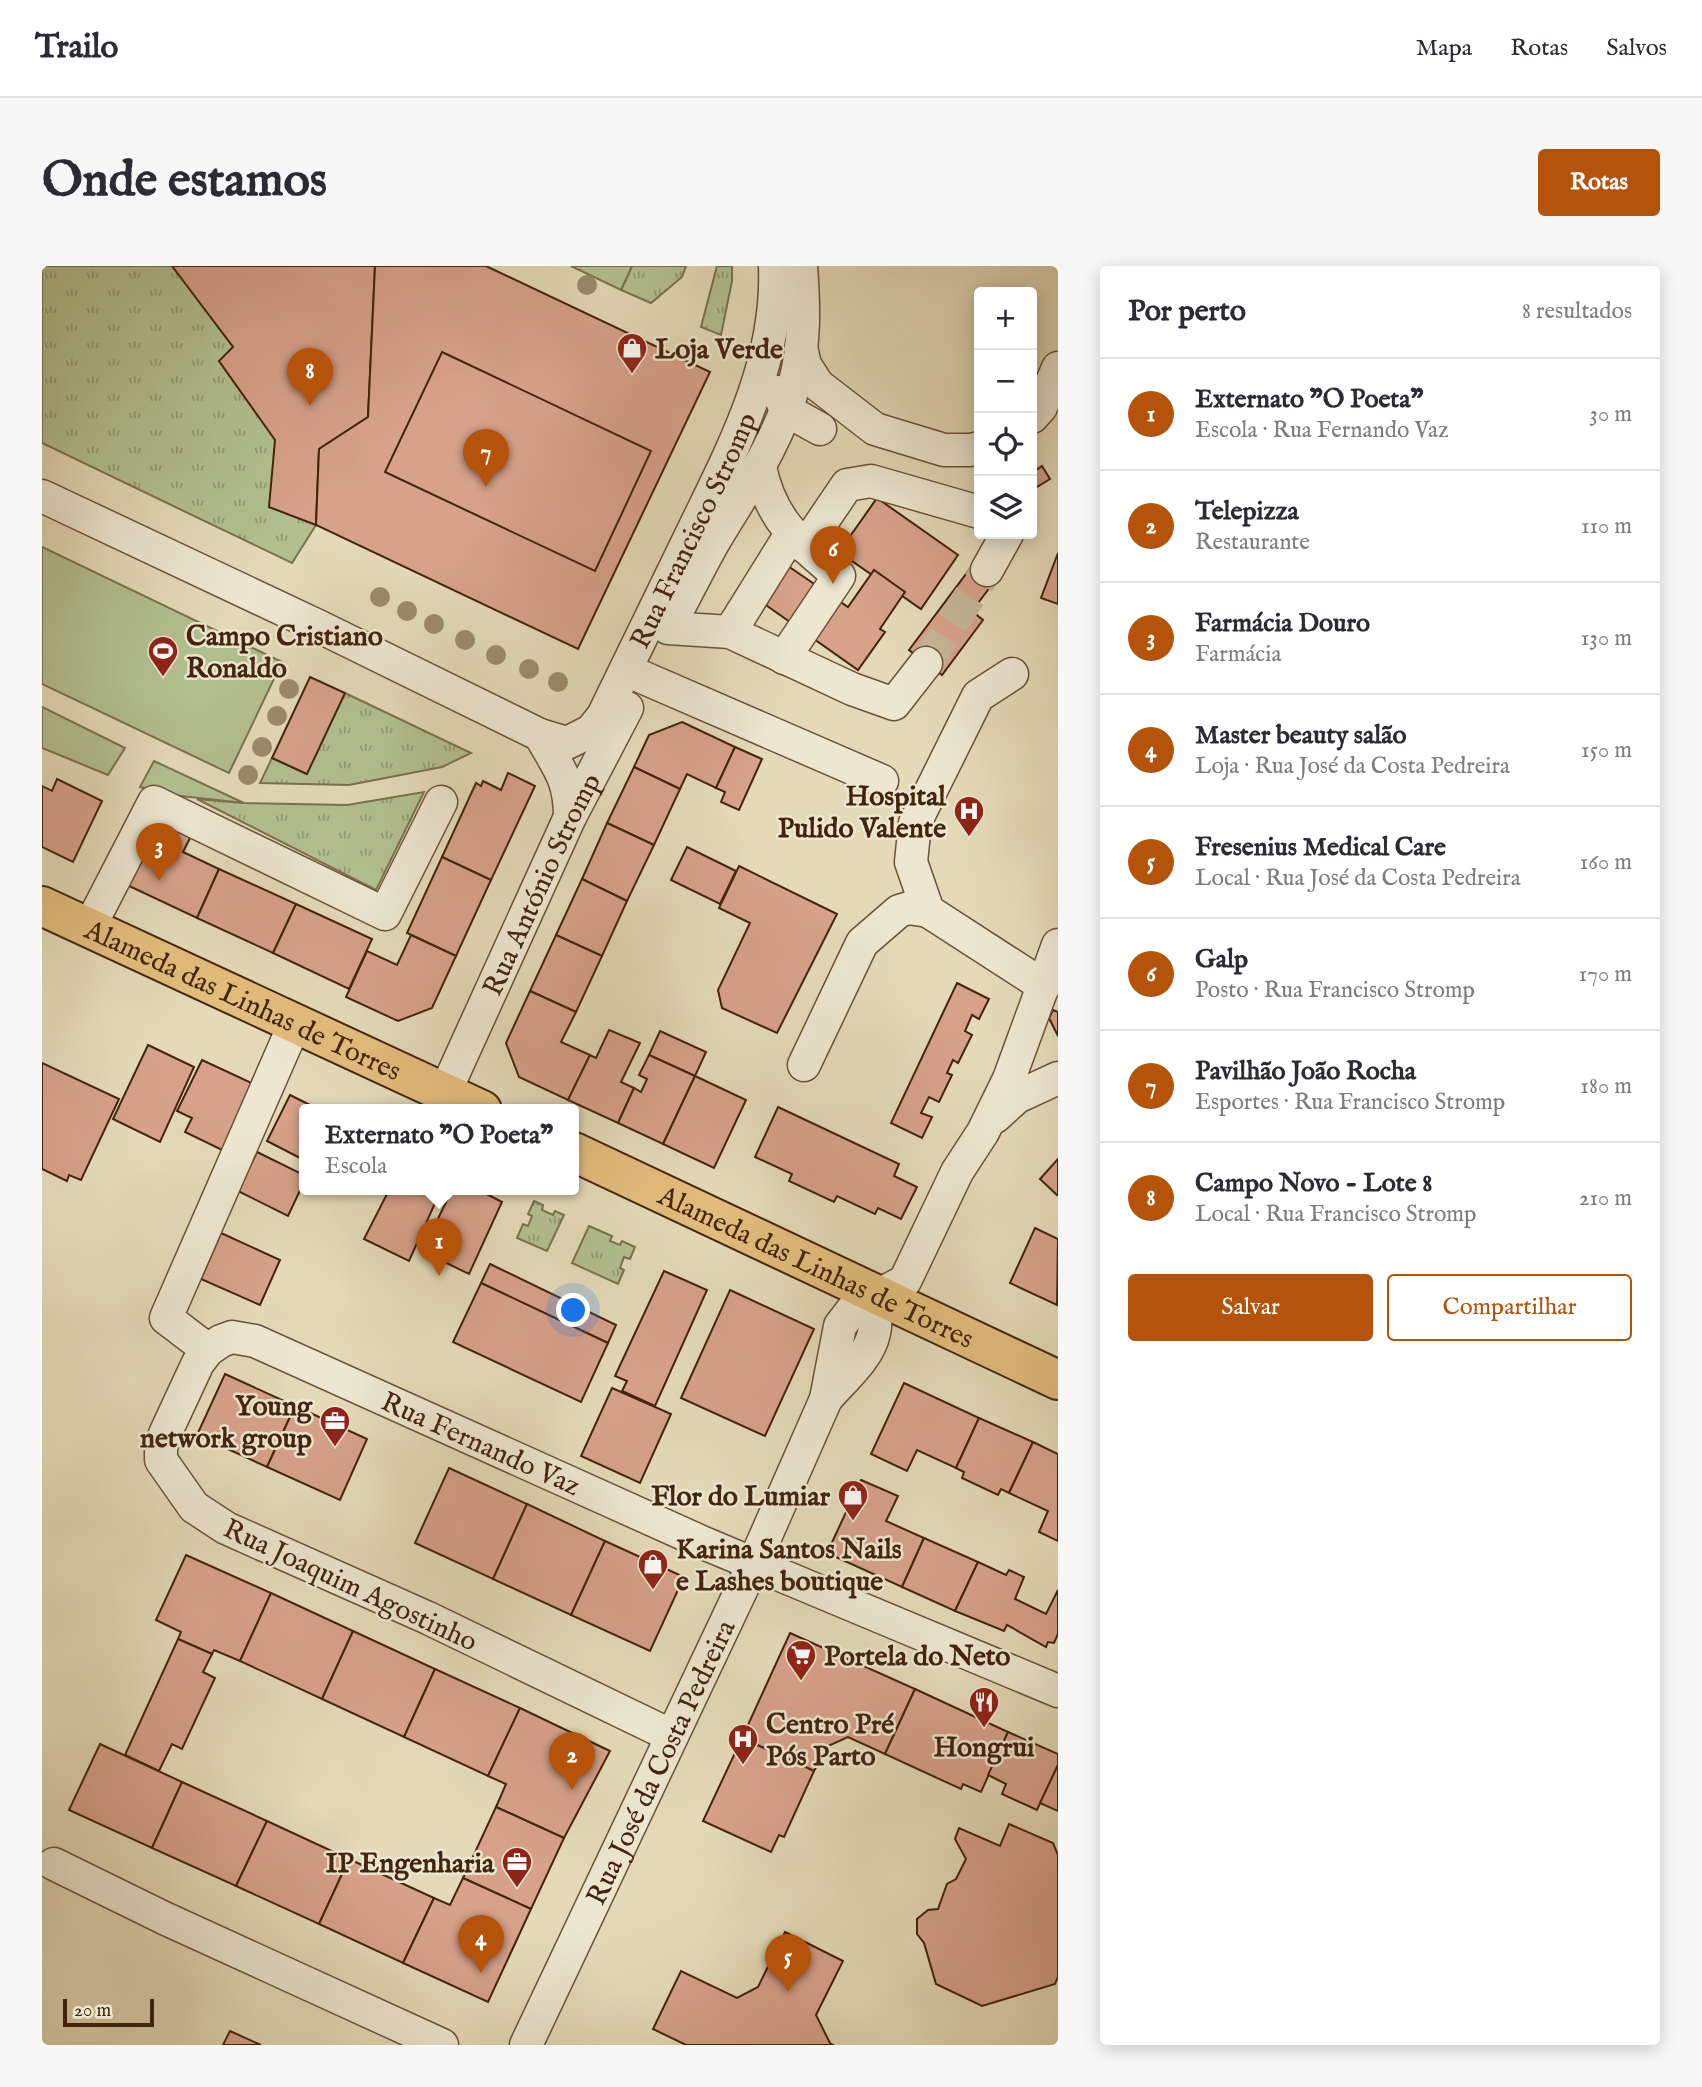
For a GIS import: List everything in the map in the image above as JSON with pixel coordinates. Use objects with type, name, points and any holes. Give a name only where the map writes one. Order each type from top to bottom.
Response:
[{"type":"main road","name":"Alameda das Linhas de Torres","points":[[42,906],[470,1104]]},
{"type":"main road","name":"Alameda das Linhas de Torres","points":[[579,1154],[1058,1380]]},
{"type":"street","name":"Rua Francisco Stromp","points":[[42,496],[318,626],[540,735],[567,743],[591,731],[603,716],[742,429],[762,369],[773,321],[775,266]]},
{"type":"street","name":"Rua Francisco Stromp","points":[[642,677],[712,545],[766,457],[786,410],[796,380],[801,347],[804,307],[801,266]]},
{"type":"street","points":[[773,321],[774,370],[778,396],[786,410],[820,429]]},
{"type":"street","points":[[801,347],[805,365],[818,385],[875,429]]},
{"type":"street","points":[[1036,413],[1041,407],[1058,368]]},
{"type":"street","points":[[784,657],[839,576],[798,541],[772,505],[764,486],[766,457],[791,433],[810,429],[875,429],[944,450],[974,449]]},
{"type":"street","points":[[730,632],[798,541],[847,485],[871,481],[974,511]]},
{"type":"street","points":[[987,570],[1004,539]]},
{"type":"street","points":[[668,628],[730,632],[852,689],[894,704],[926,663]]},
{"type":"street","points":[[928,911],[911,862],[915,823],[978,696],[1012,674]]},
{"type":"street","points":[[642,677],[882,781]]},
{"type":"street","name":"Rua António Stromp","points":[[445,1092],[570,817],[642,677]]},
{"type":"street","points":[[540,735],[565,778],[570,794],[570,817]]},
{"type":"street","points":[[89,928],[154,802],[385,914],[441,802]]},
{"type":"street","points":[[804,1065],[862,943],[899,911],[909,908],[928,911],[1053,963],[1009,1079],[983,1132]]},
{"type":"street","points":[[208,1350],[166,1318],[295,1023]]},
{"type":"street","points":[[983,1132],[1007,1104],[1058,1078]]},
{"type":"street","name":"Rua José da Costa Pedreira","points":[[526,2045],[753,1565],[826,1399],[840,1326],[853,1308],[905,1281],[957,1172],[983,1132]]},
{"type":"street","name":"Rua Fernando Vaz","points":[[208,1350],[232,1337],[256,1341],[753,1565],[1058,1691]]},
{"type":"street","name":"Rua Joaquim Agostinho","points":[[208,1350],[198,1363],[161,1448],[161,1460],[165,1469],[194,1507],[226,1528],[428,1618],[672,1736]]},
{"type":"street","points":[[54,1864],[442,2045]]},
{"type":"green space","points":[[42,266],[375,266],[320,449],[316,525],[292,563],[42,443]]},
{"type":"green space","points":[[571,266],[632,266],[621,290]]},
{"type":"green space","points":[[632,266],[686,266],[682,277],[651,303],[621,290]]},
{"type":"green space","points":[[717,266],[732,266],[732,281],[721,335],[701,327]]},
{"type":"green space","name":"Campo Cristiano Ronaldo","points":[[42,547],[282,662],[229,773],[42,684]]},
{"type":"green space","points":[[345,693],[471,753],[442,767],[349,785],[260,783],[272,758],[306,774]]},
{"type":"green space","points":[[42,707],[125,748],[108,775],[42,748]]},
{"type":"green space","points":[[154,761],[244,803],[172,795],[140,787]]},
{"type":"green space","points":[[424,792],[376,890],[197,799],[244,803],[347,805]]},
{"type":"green space","points":[[534,1201],[543,1205],[542,1210],[553,1215],[555,1211],[564,1215],[547,1251],[517,1238],[523,1224],[528,1226],[532,1216],[528,1214]]},
{"type":"green space","points":[[589,1226],[612,1236],[610,1241],[620,1245],[622,1241],[635,1247],[630,1259],[624,1257],[620,1268],[624,1270],[618,1284],[572,1263]]},
{"type":"building","points":[[172,266],[375,266],[368,417],[319,449],[316,525],[269,507],[275,440],[219,361],[233,347]]},
{"type":"building","points":[[375,266],[486,266],[710,372],[578,649],[316,525],[319,449],[368,417]]},
{"type":"building","points":[[442,352],[651,451],[595,571],[385,472]]},
{"type":"building","points":[[1042,466],[1050,479],[1037,487],[1037,476],[1037,470]]},
{"type":"building","points":[[877,498],[958,555],[921,609],[839,552]]},
{"type":"building","points":[[1058,553],[1058,604],[1041,598]]},
{"type":"building","points":[[975,562],[997,578],[972,611],[983,620],[942,675],[909,650]]},
{"type":"building","points":[[788,566],[848,607],[874,570],[905,592],[880,629],[885,632],[858,670],[763,603]]},
{"type":"building","points":[[310,677],[345,693],[307,774],[272,758]]},
{"type":"building","points":[[682,722],[735,747],[716,788],[687,774],[680,789],[634,767],[649,735]]},
{"type":"building","points":[[735,747],[762,759],[739,810],[721,802],[725,792],[716,788]]},
{"type":"building","points":[[634,767],[680,789],[654,845],[607,823]]},
{"type":"building","points":[[508,773],[535,786],[491,880],[442,857],[476,783],[481,786],[483,781],[501,790]]},
{"type":"building","points":[[57,779],[102,801],[73,862],[42,847],[42,786],[52,791]]},
{"type":"building","points":[[159,819],[192,834],[183,852],[219,869],[197,918],[127,885]]},
{"type":"building","points":[[607,823],[654,845],[627,901],[582,879]]},
{"type":"building","points":[[687,847],[736,871],[720,904],[671,880]]},
{"type":"building","points":[[442,857],[491,880],[456,956],[407,933]]},
{"type":"building","points":[[739,866],[837,914],[777,1033],[722,1008],[718,990],[750,923],[719,908]]},
{"type":"building","points":[[219,869],[296,904],[273,953],[197,918]]},
{"type":"building","points":[[582,879],[627,901],[602,956],[556,935]]},
{"type":"building","points":[[296,904],[372,939],[349,989],[273,953]]},
{"type":"building","points":[[411,935],[456,956],[432,1008],[398,1021],[346,997],[367,951],[397,965]]},
{"type":"building","points":[[556,935],[602,956],[576,1012],[530,991]]},
{"type":"building","points":[[957,983],[989,999],[979,1019],[972,1015],[965,1031],[972,1035],[958,1063],[953,1060],[947,1073],[952,1075],[939,1102],[929,1097],[921,1113],[932,1117],[922,1138],[891,1123]]},
{"type":"building","points":[[530,991],[576,1012],[561,1042],[590,1055],[568,1100],[519,1077],[506,1043]]},
{"type":"building","points":[[1053,1010],[1058,1012],[1058,1036],[1049,1018]]},
{"type":"building","points":[[609,1030],[640,1043],[621,1082],[634,1088],[618,1123],[568,1100],[590,1055],[596,1058]]},
{"type":"building","points":[[660,1031],[706,1052],[695,1076],[649,1055]]},
{"type":"building","points":[[148,1045],[194,1067],[160,1142],[113,1119]]},
{"type":"building","points":[[649,1055],[695,1076],[663,1144],[618,1123],[634,1088],[641,1092],[647,1079],[639,1075]]},
{"type":"building","points":[[202,1060],[256,1085],[224,1151],[185,1132],[192,1118],[177,1111]]},
{"type":"building","points":[[42,1063],[119,1099],[81,1180],[69,1175],[67,1181],[42,1169]]},
{"type":"building","points":[[695,1076],[746,1100],[714,1168],[663,1144]]},
{"type":"building","points":[[290,1095],[308,1104],[299,1104],[299,1157],[267,1141]]},
{"type":"building","points":[[778,1107],[899,1164],[894,1176],[917,1187],[901,1219],[878,1208],[875,1214],[837,1196],[834,1202],[789,1181],[792,1174],[755,1157]]},
{"type":"building","points":[[257,1152],[299,1173],[299,1193],[288,1216],[238,1191]]},
{"type":"building","points":[[1058,1159],[1058,1194],[1057,1195],[1040,1179]]},
{"type":"building","points":[[386,1195],[439,1195],[409,1261],[364,1239]]},
{"type":"building","points":[[450,1195],[489,1195],[502,1202],[469,1274],[422,1251]]},
{"type":"building","points":[[1035,1228],[1058,1239],[1057,1305],[1010,1283]]},
{"type":"building","points":[[221,1233],[280,1260],[260,1305],[201,1279]]},
{"type":"building","points":[[490,1264],[616,1325],[608,1343],[481,1283]]},
{"type":"building","points":[[664,1271],[707,1290],[655,1406],[622,1391],[627,1381],[615,1376]]},
{"type":"building","points":[[481,1283],[608,1343],[581,1402],[453,1342]]},
{"type":"building","points":[[730,1290],[814,1329],[765,1436],[681,1398]]},
{"type":"building","points":[[225,1374],[295,1406],[267,1467],[197,1435]]},
{"type":"building","points":[[904,1383],[979,1418],[956,1468],[917,1450],[907,1471],[871,1454]]},
{"type":"building","points":[[612,1388],[671,1414],[640,1483],[581,1456]]},
{"type":"building","points":[[295,1406],[367,1439],[340,1500],[267,1467]]},
{"type":"building","points":[[979,1418],[1033,1442],[1009,1493],[1001,1489],[998,1495],[962,1478],[964,1472],[956,1468]]},
{"type":"building","points":[[1033,1442],[1058,1454],[1058,1541],[1039,1532],[1048,1511],[1009,1493]]},
{"type":"building","points":[[449,1468],[527,1504],[493,1579],[415,1543]]},
{"type":"building","points":[[861,1480],[898,1496],[886,1521],[924,1538],[902,1587],[827,1553]]},
{"type":"building","points":[[527,1504],[605,1541],[571,1615],[493,1579]]},
{"type":"building","points":[[924,1538],[978,1562],[955,1611],[902,1587]]},
{"type":"building","points":[[605,1541],[684,1577],[650,1651],[571,1615]]},
{"type":"building","points":[[186,1555],[271,1593],[240,1661],[214,1650],[212,1654],[178,1639],[181,1632],[156,1620]]},
{"type":"building","points":[[978,1562],[1006,1575],[1009,1570],[1024,1577],[1015,1599],[1046,1614],[1058,1590],[1058,1634],[1054,1643],[1048,1642],[1046,1647],[1007,1625],[1004,1631],[955,1611]]},
{"type":"building","points":[[271,1593],[353,1631],[322,1699],[240,1661]]},
{"type":"building","points":[[353,1631],[435,1669],[404,1737],[322,1699]]},
{"type":"building","points":[[790,1633],[915,1689],[885,1754],[848,1737],[828,1746],[814,1771],[742,1738]]},
{"type":"building","points":[[178,1639],[212,1654],[203,1672],[215,1678],[182,1749],[172,1744],[159,1771],[125,1755]]},
{"type":"building","points":[[435,1669],[520,1708],[488,1776],[404,1737]]},
{"type":"building","points":[[915,1689],[1008,1732],[981,1792],[963,1784],[961,1789],[885,1754]]},
{"type":"building","points":[[520,1708],[610,1751],[564,1838],[496,1807],[506,1784],[488,1776]]},
{"type":"building","points":[[1008,1732],[1058,1754],[1058,1765],[1037,1810],[1002,1794],[1006,1784],[988,1775]]},
{"type":"building","points":[[742,1738],[814,1771],[784,1837],[779,1835],[771,1852],[703,1821]]},
{"type":"building","points":[[100,1744],[182,1782],[152,1848],[69,1810]]},
{"type":"building","points":[[1058,1765],[1058,1811],[1040,1803]]},
{"type":"building","points":[[182,1782],[267,1821],[236,1886],[152,1848]]},
{"type":"building","points":[[496,1807],[564,1838],[531,1909],[463,1878]]},
{"type":"building","points":[[267,1821],[349,1859],[319,1924],[236,1886]]},
{"type":"building","points":[[1009,1824],[1053,1843],[1058,1855],[1058,1977],[1055,1984],[982,2006],[936,1984],[924,1943],[917,1934],[917,1919],[928,1910],[938,1909],[947,1884],[956,1879],[966,1859],[955,1839],[959,1828],[1000,1846]]},
{"type":"building","points":[[349,1859],[434,1898],[403,1963],[319,1924]]},
{"type":"building","points":[[463,1878],[531,1909],[488,2002],[403,1963],[434,1898],[450,1905]]},
{"type":"building","points":[[785,1932],[843,1961],[816,2015],[833,2045],[686,2045],[653,2029],[681,1971],[737,1998],[758,1987]]},
{"type":"building","points":[[230,2031],[261,2045],[223,2045]]},
{"type":"tunnel","points":[[926,663],[987,570]]},
{"type":"place","name":"Loja Verde","points":[[632,375]]},
{"type":"place","name":"Campo Novo - Lote 8","points":[[310,406]]},
{"type":"place","name":"Pavilhão João Rocha","points":[[486,487]]},
{"type":"place","name":"Galp","points":[[833,584]]},
{"type":"place","name":"Campo Cristiano Ronaldo","points":[[163,678]]},
{"type":"place","name":"Hospital Pulido Valente","points":[[969,838]]},
{"type":"place","name":"Farmácia Douro","points":[[159,881]]},
{"type":"place","name":"Externato \"O Poeta\"","points":[[439,1276]]},
{"type":"place","name":"Young network group","points":[[335,1448]]},
{"type":"place","name":"Flor do Lumiar","points":[[853,1522]]},
{"type":"place","name":"Karina Santos Nails e Lashes boutique","points":[[653,1591]]},
{"type":"place","name":"Portela do Neto","points":[[801,1682]]},
{"type":"place","name":"Hongrui","points":[[984,1729]]},
{"type":"place","name":"Centro Pré Pós Parto","points":[[743,1766]]},
{"type":"place","name":"Telepizza","points":[[572,1790]]},
{"type":"place","name":"IP Engenharia","points":[[517,1889]]},
{"type":"place","name":"Master beauty salão","points":[[481,1973]]},
{"type":"place","name":"Fresenius Medical Care","points":[[788,1992]]}]
